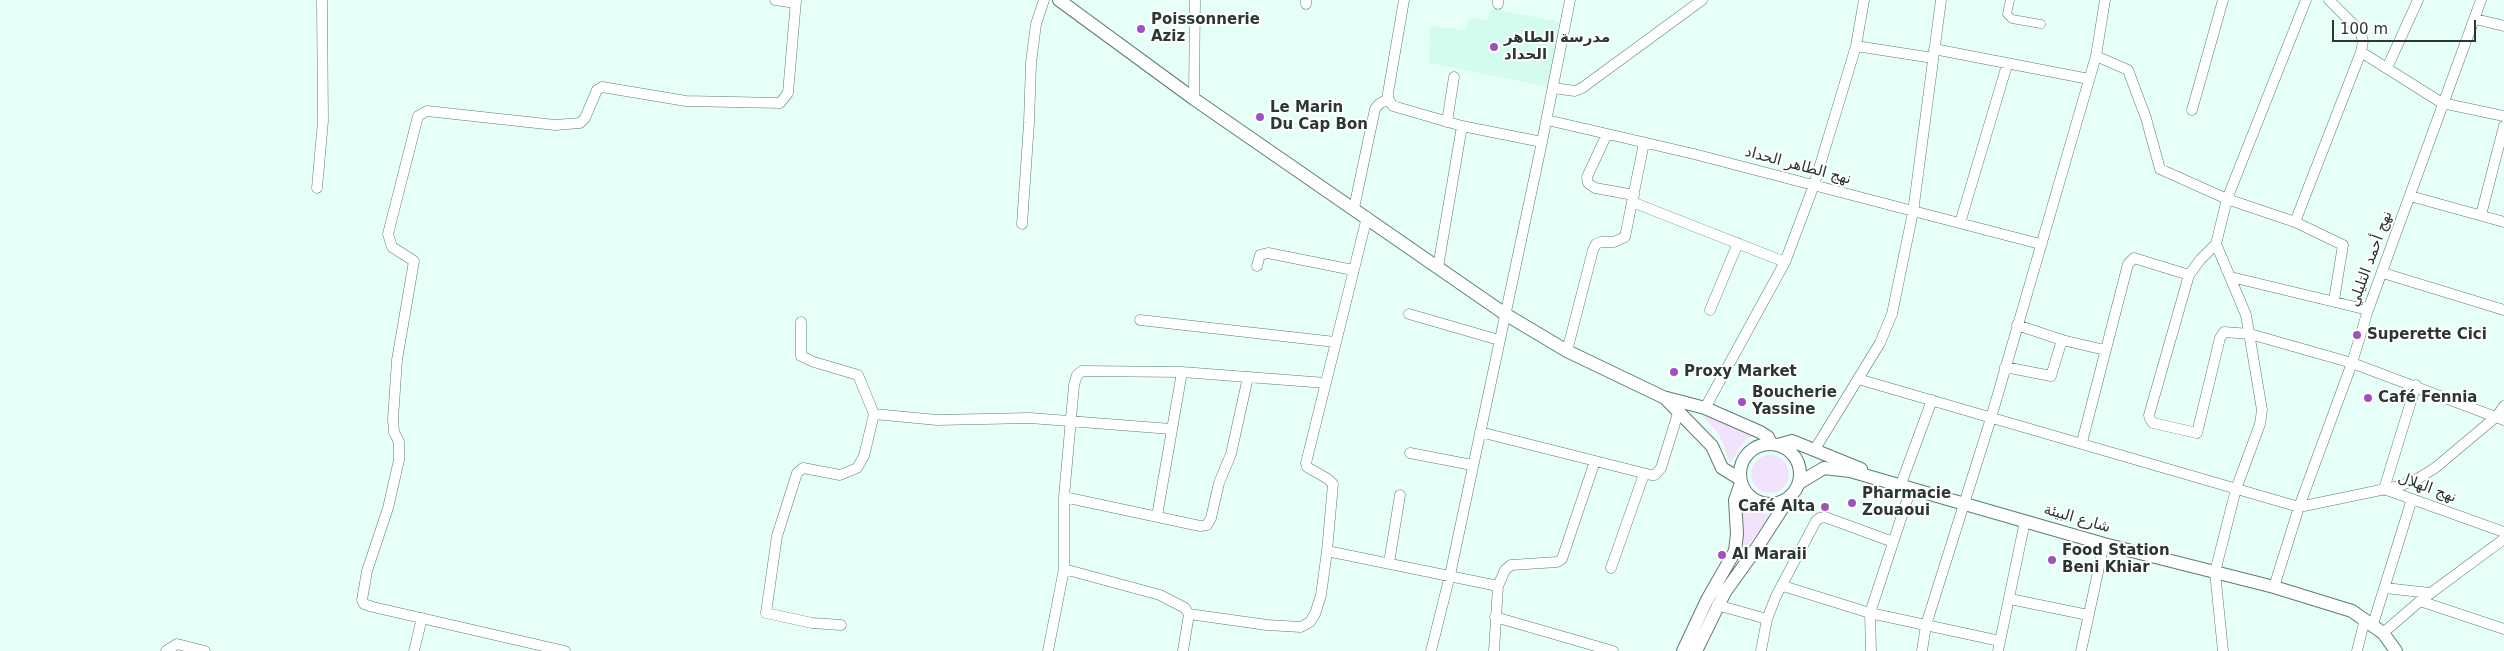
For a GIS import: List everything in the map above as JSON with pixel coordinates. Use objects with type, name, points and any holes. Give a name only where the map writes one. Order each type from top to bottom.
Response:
[{"type":"street","points":[[317,188],[323,121],[322,0]]},
{"type":"street","points":[[565,651],[369,606],[362,600],[367,571],[388,508],[399,460],[400,442],[394,432],[392,418],[396,360],[414,261],[390,245],[388,234],[419,115],[427,111],[555,125],[580,123],[585,118],[597,90],[602,87],[686,101],[780,102],[788,93],[796,2],[775,0]]},
{"type":"street","points":[[1022,224],[1031,64],[1036,24],[1044,0]]},
{"type":"street","points":[[1059,0],[1194,99],[1505,314],[1567,351],[1663,396],[1705,408],[1768,437],[1774,444],[1792,454],[1797,461],[1800,476],[1799,483]]},
{"type":"street","points":[[1194,99],[1195,0]]},
{"type":"street","points":[[1404,0],[1388,99],[1393,106],[1462,126],[1542,142]]},
{"type":"street","points":[[1431,651],[1450,575],[1542,142],[1570,0]]},
{"type":"street","points":[[1553,88],[1575,91],[1582,88],[1702,0]]},
{"type":"street","points":[[1705,408],[1785,262],[1814,185],[1856,46],[1864,0]]},
{"type":"street","points":[[1815,449],[1887,328],[1913,212],[1941,0]]},
{"type":"street","points":[[2010,0],[2007,14],[2012,19],[2041,24]]},
{"type":"street","points":[[1922,651],[1926,625],[1991,418],[2096,56],[2105,0]]},
{"type":"street","points":[[2192,110],[2223,0]]},
{"type":"street","points":[[2306,0],[2227,199],[2216,244],[2200,260],[2189,275],[2149,416],[2153,423],[2198,433],[2221,334],[2224,332],[2250,334],[2352,363],[2500,418]]},
{"type":"street","points":[[2295,222],[2364,40],[2360,31],[2329,0]]},
{"type":"street","points":[[2387,68],[2418,0]]},
{"type":"street","name":"نهج أحمد التليلي","points":[[2274,588],[2299,507],[2352,363],[2368,310],[2383,273],[2442,103],[2482,0]]},
{"type":"street","points":[[2475,19],[2504,26]]},
{"type":"street","points":[[1856,46],[1934,54],[2089,79]]},
{"type":"street","points":[[2361,52],[2442,103],[2504,116]]},
{"type":"street","points":[[2096,56],[2128,70],[2146,118],[2159,168],[2227,199],[2295,222],[2343,245],[2334,300]]},
{"type":"street","points":[[1960,223],[2007,65]]},
{"type":"street","points":[[1447,122],[1454,77]]},
{"type":"street","points":[[1354,208],[1375,109],[1379,104],[1388,99]]},
{"type":"street","name":"نهج الطاهر الحداد","points":[[1546,120],[1814,185],[2040,244]]},
{"type":"street","points":[[1438,267],[1462,126]]},
{"type":"street","points":[[2481,215],[2504,126]]},
{"type":"street","points":[[1607,134],[1587,177],[1588,183],[1595,188],[1633,198],[1785,262]]},
{"type":"street","points":[[1567,351],[1596,244],[1614,242],[1624,237],[1644,143]]},
{"type":"street","points":[[2410,196],[2504,222]]},
{"type":"street","points":[[1189,614],[1267,625],[1301,626],[1310,622],[1318,607],[1327,551],[1333,484],[1328,479],[1311,471],[1306,465],[1367,217]]},
{"type":"street","points":[[1710,310],[1738,243]]},
{"type":"street","points":[[2216,244],[2246,315],[2262,410],[2260,424],[2236,489],[2215,572],[2223,651]]},
{"type":"street","points":[[1257,266],[1260,255],[1268,253],[1353,270]]},
{"type":"street","points":[[2082,442],[2105,350],[2131,260],[2134,258],[2189,275]]},
{"type":"street","points":[[2383,273],[2504,310]]},
{"type":"street","points":[[2230,276],[2334,300],[2368,310]]},
{"type":"street","points":[[1409,314],[1499,340]]},
{"type":"street","points":[[1140,320],[1335,342]]},
{"type":"street","points":[[801,322],[801,356],[814,362],[858,374],[874,414],[864,456],[857,468],[840,475],[803,468],[797,473],[777,536],[766,613],[812,623],[841,625]]},
{"type":"street","points":[[2017,326],[2062,340],[2105,350]]},
{"type":"street","points":[[2005,367],[2052,376],[2062,340]]},
{"type":"street","points":[[1048,651],[1064,569],[1064,497],[1075,378],[1082,370],[1182,372],[1326,383]]},
{"type":"street","points":[[1157,516],[1182,372]]},
{"type":"street","points":[[1064,497],[1200,526],[1207,525],[1219,483],[1234,445],[1248,377]]},
{"type":"street","points":[[1858,379],[1991,418],[2082,442],[2299,507],[2400,486],[2435,468],[2500,418],[2504,406]]},
{"type":"street","name":"نهج الهلال","points":[[2416,386],[2384,489],[2504,532]]},
{"type":"street","points":[[1663,396],[1679,410],[1712,446],[1722,468],[1741,481],[1746,492],[1761,503],[1780,503],[1789,498]]},
{"type":"street","points":[[1871,651],[1870,613],[1893,542],[1906,486],[1932,400]]},
{"type":"street","points":[[1480,432],[1644,474],[1656,475],[1661,468],[1679,410]]},
{"type":"street","points":[[874,414],[937,420],[1030,418],[1171,429]]},
{"type":"street","points":[[1683,651],[1707,600],[1735,551],[1737,534],[1734,500],[1741,481],[1742,464],[1745,457],[1756,447],[1792,441],[1853,464],[1881,480]]},
{"type":"street","points":[[1410,453],[1472,465]]},
{"type":"street","points":[[1494,651],[1498,586],[1505,570],[1511,565],[1557,562],[1562,559],[1595,461]]},
{"type":"street","points":[[1696,651],[1717,606],[1799,483],[1820,469],[1828,468],[1850,471],[1881,480]]},
{"type":"street","points":[[1611,568],[1644,474]]},
{"type":"street","name":"شارع البيئة","points":[[1881,480],[1964,502],[2104,544],[2345,608],[2374,625],[2396,651]]},
{"type":"street","points":[[1389,563],[1400,495]]},
{"type":"street","points":[[2356,651],[2374,625],[2412,498]]},
{"type":"street","points":[[1760,651],[1767,619],[1776,596],[1816,521],[1825,517],[1893,542]]},
{"type":"street","points":[[1783,586],[1870,613],[1926,625],[1999,646],[2025,521]]},
{"type":"street","points":[[2374,625],[2420,601],[2504,539]]},
{"type":"street","points":[[2081,651],[2104,544]]},
{"type":"street","points":[[1327,551],[1498,586]]},
{"type":"street","points":[[1064,569],[1160,594],[1186,608],[1189,614],[1183,651]]},
{"type":"street","points":[[2385,588],[2430,593]]},
{"type":"street","points":[[2010,599],[2088,615]]},
{"type":"street","points":[[2420,601],[2504,629]]},
{"type":"street","points":[[1717,606],[1767,619]]},
{"type":"street","points":[[1495,617],[1583,647],[1613,651]]},
{"type":"street","points":[[414,651],[422,618]]},
{"type":"street","points":[[166,651],[177,644],[205,651]]},
{"type":"shaded area","name":"مدرسة الطاهر الحداد","points":[[1491,8],[1563,23],[1550,87],[1429,63],[1430,26],[1466,30],[1469,17],[1487,21]]},
{"type":"shaded area","points":[[1702,415],[1752,435],[1742,444],[1730,463],[1719,434]]},
{"type":"shaded area","points":[[1770,455],[1784,460],[1789,474],[1784,488],[1770,493],[1756,488],[1751,474],[1756,460]]},
{"type":"shaded area","points":[[1739,500],[1752,510],[1770,515],[1742,555],[1743,535]]},
{"type":"place","name":"Poissonnerie Aziz","points":[[1141,29]]},
{"type":"place","name":"مدرسة الطاهر الحداد","points":[[1494,47]]},
{"type":"place","name":"Le Marin Du Cap Bon","points":[[1260,117]]},
{"type":"place","name":"Superette Cici","points":[[2357,335]]},
{"type":"place","name":"Proxy Market","points":[[1674,372]]},
{"type":"place","name":"Café Fennia","points":[[2368,398]]},
{"type":"place","name":"Boucherie Yassine","points":[[1742,402]]},
{"type":"place","name":"Pharmacie Zouaoui","points":[[1852,503]]},
{"type":"place","name":"Café Alta","points":[[1825,507]]},
{"type":"place","name":"Al Maraii","points":[[1722,555]]},
{"type":"place","name":"Food Station Beni Khiar","points":[[2052,560]]}]
